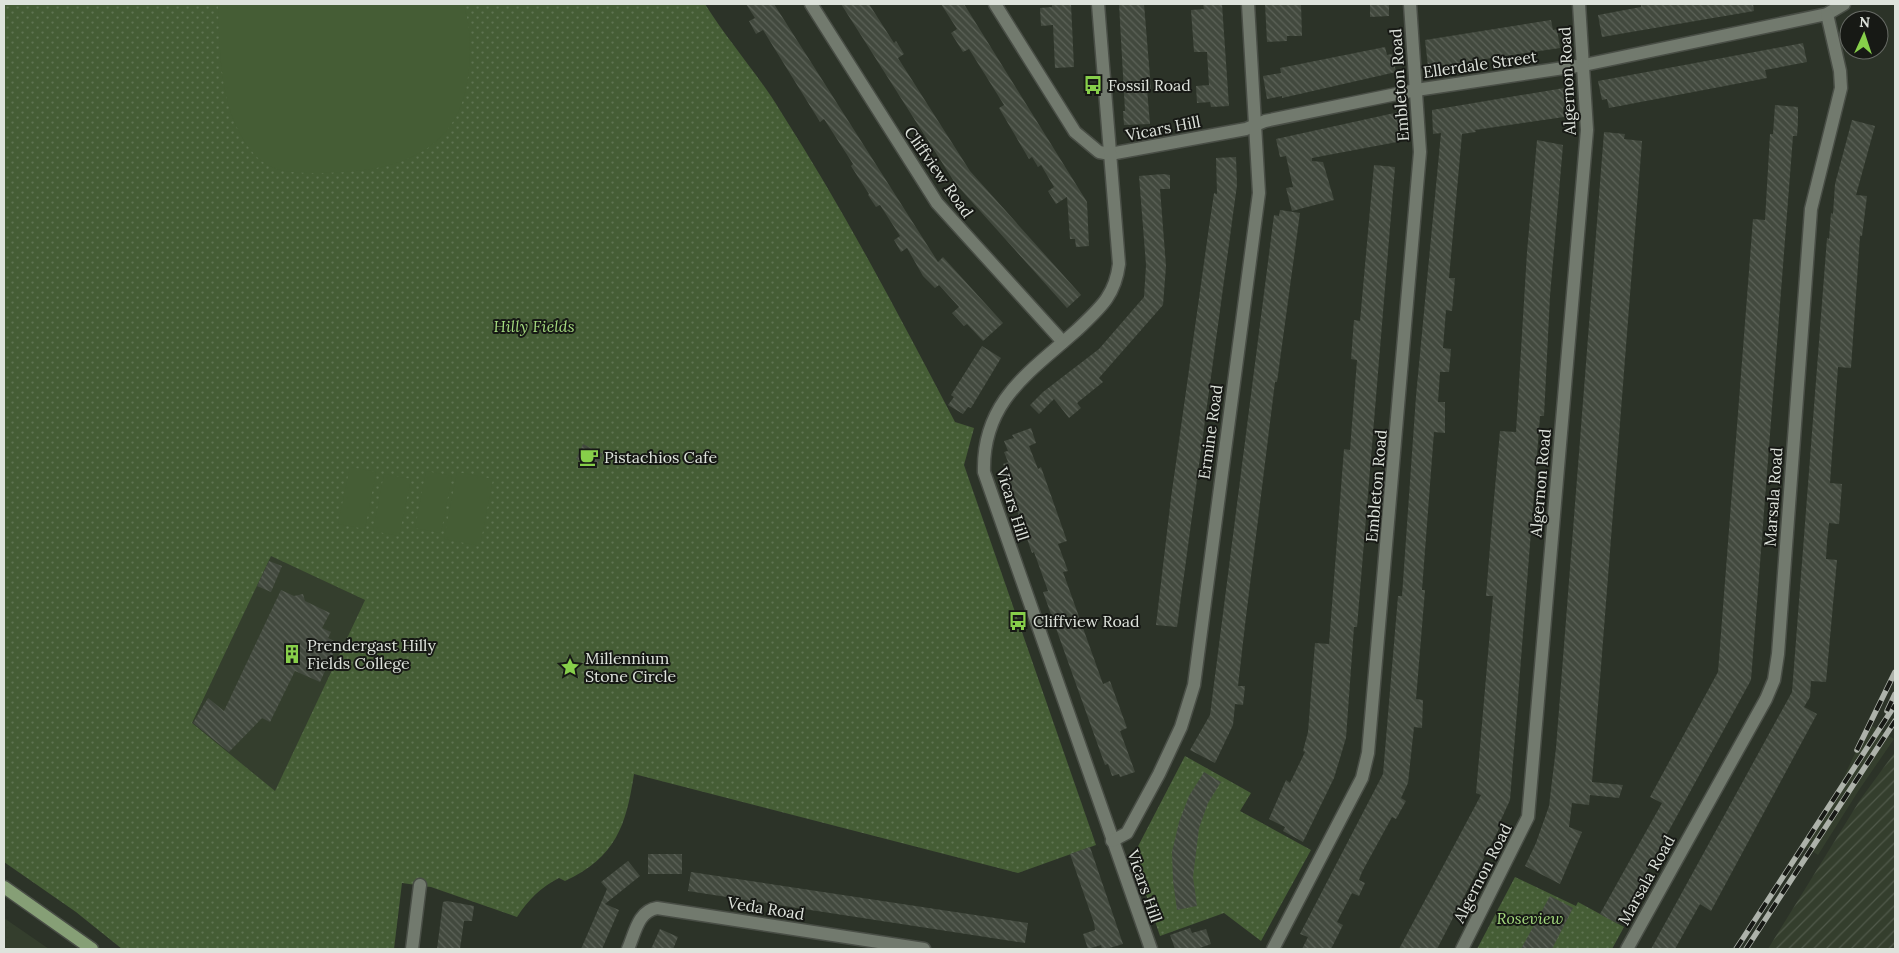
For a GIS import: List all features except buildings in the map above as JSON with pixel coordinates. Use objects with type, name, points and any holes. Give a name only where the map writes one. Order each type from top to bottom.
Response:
[{"type":"main road","points":[[4,887],[92,949]]},
{"type":"street","name":"Cliffview Road","points":[[811,4],[937,203],[1063,342]]},
{"type":"street","points":[[995,4],[1075,132],[1099,152],[1110,154],[1098,4]]},
{"type":"street","name":"Ermine Road","points":[[1112,841],[1127,833],[1159,774],[1182,727],[1194,684],[1259,193],[1248,4]]},
{"type":"street","name":"Embleton Road","points":[[1273,949],[1362,778],[1368,753],[1420,152],[1410,4]]},
{"type":"street","name":"Algernon Road","points":[[1462,949],[1528,817],[1587,130],[1579,4]]},
{"type":"street","name":"Ellerdale Street","points":[[1256,125],[1416,90],[1584,65],[1827,14],[1844,4]]},
{"type":"street","name":"Marsala Road","points":[[1627,949],[1766,699],[1774,680],[1811,209],[1841,88],[1840,71],[1827,14]]},
{"type":"street","name":"Vicars Hill","points":[[1150,949],[984,472],[986,445],[992,424],[1002,402],[1017,383],[1098,310],[1110,296],[1116,281],[1119,264],[1110,154],[1246,129],[1256,125]]},
{"type":"street","points":[[412,949],[420,885]]},
{"type":"street","name":"Veda Road","points":[[628,949],[642,916],[648,910],[658,908],[924,949]]},
{"type":"shaded area","points":[[271,555],[365,600],[275,792],[192,723]]},
{"type":"shaded area","points":[[1869,724],[1894,739],[1818,855],[1801,844],[1838,789]]},
{"type":"shaded area","points":[[1895,752],[1895,949],[1768,949],[1860,800]]},
{"type":"shaded area","points":[[4,918],[49,949],[4,949]]},
{"type":"green space","name":"Hilly Fields","points":[[4,4],[705,4],[772,98],[805,150],[850,226],[955,422],[974,428],[964,465],[1096,845],[1018,873],[634,774],[631,793],[622,824],[616,838],[607,850],[582,872],[565,881],[559,878],[546,886],[531,899],[517,917],[431,887],[402,883],[394,949],[122,949],[76,912],[4,862]],"holes":[[[271,556],[365,600],[275,791],[192,723]]]},
{"type":"green space","points":[[218,4],[463,4],[469,27],[469,67],[464,96],[454,120],[439,139],[421,152],[399,162],[375,168],[349,172],[304,173],[286,171],[269,166],[255,155],[243,139],[234,122],[228,103],[221,63]]},
{"type":"green space","points":[[350,467],[376,472],[365,529],[338,524]]},
{"type":"green space","points":[[426,471],[452,476],[441,533],[415,528]]},
{"type":"green space","points":[[457,472],[493,479],[480,546],[444,539]]},
{"type":"green space","points":[[384,474],[411,479],[399,536],[373,531]]},
{"type":"green space","points":[[1185,756],[1251,793],[1240,811],[1311,850],[1261,941],[1224,913],[1160,936],[1133,856]]},
{"type":"green space","name":"Roseview","points":[[1515,877],[1576,906],[1578,902],[1624,927],[1612,949],[1477,949]]},
{"type":"railway","points":[[1857,750],[1895,672]]},
{"type":"railway","points":[[1887,711],[1895,694]]},
{"type":"railway","points":[[1736,949],[1895,705]]},
{"type":"railway","points":[[1746,949],[1895,721]]},
{"type":"place","name":"Fossil Road","points":[[1093,85]]},
{"type":"place","name":"Pistachios Cafe","points":[[589,457]]},
{"type":"place","name":"Cliffview Road","points":[[1018,621]]},
{"type":"place","name":"Prendergast Hilly Fields College","points":[[292,654]]},
{"type":"place","name":"Millennium Stone Circle","points":[[570,667]]}]
